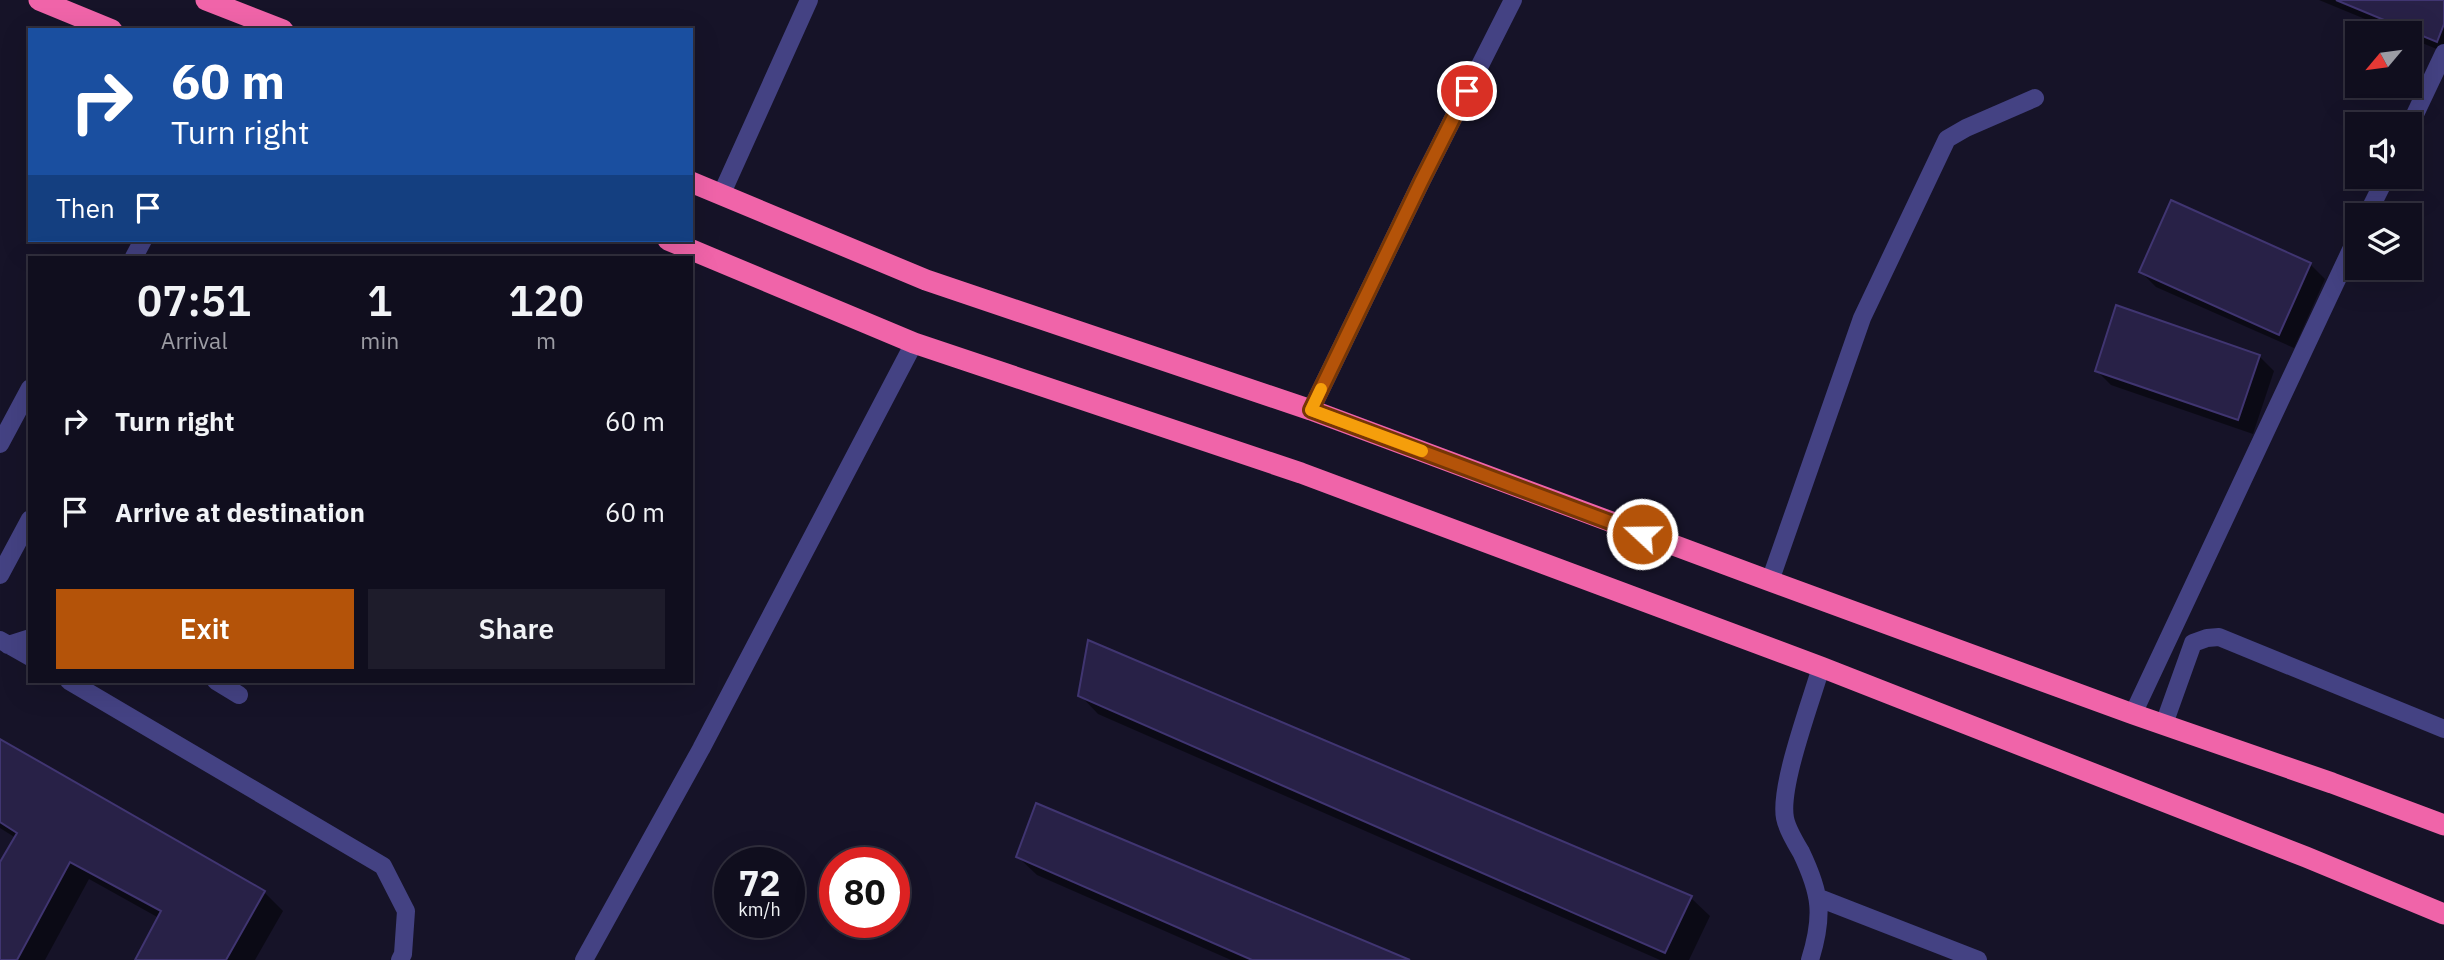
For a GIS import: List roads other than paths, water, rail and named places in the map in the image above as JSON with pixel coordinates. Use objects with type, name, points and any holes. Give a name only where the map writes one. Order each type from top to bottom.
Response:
[{"type":"highway","points":[[39,0],[107,28]]},
{"type":"highway","points":[[206,0],[278,28]]},
{"type":"highway","points":[[693,183],[926,280],[1311,410],[2133,714],[2444,825]]},
{"type":"highway","points":[[673,242],[914,343],[1301,473],[1821,667],[2306,857],[2444,914]]},
{"type":"street","points":[[722,193],[809,0]]},
{"type":"street","points":[[1311,410],[1513,0]]},
{"type":"street","points":[[2416,112],[2444,52]]},
{"type":"street","points":[[1770,581],[1862,318],[1947,139],[2035,98]]},
{"type":"street","points":[[2133,714],[2345,263]]},
{"type":"street","points":[[584,960],[701,749],[914,343]]},
{"type":"street","points":[[0,444],[28,392]]},
{"type":"street","points":[[0,575],[28,523]]},
{"type":"street","points":[[2164,724],[2193,643],[2219,637],[2444,729]]},
{"type":"street","points":[[4,642],[28,638]]},
{"type":"street","points":[[4,642],[28,656]]},
{"type":"street","points":[[1810,960],[1818,935],[1819,898],[1812,875],[1785,820],[1784,795],[1821,667]]},
{"type":"street","points":[[72,683],[383,866],[406,911],[403,954],[400,960]]},
{"type":"street","points":[[219,683],[239,695]]},
{"type":"street","points":[[1819,898],[1978,960]]}]
